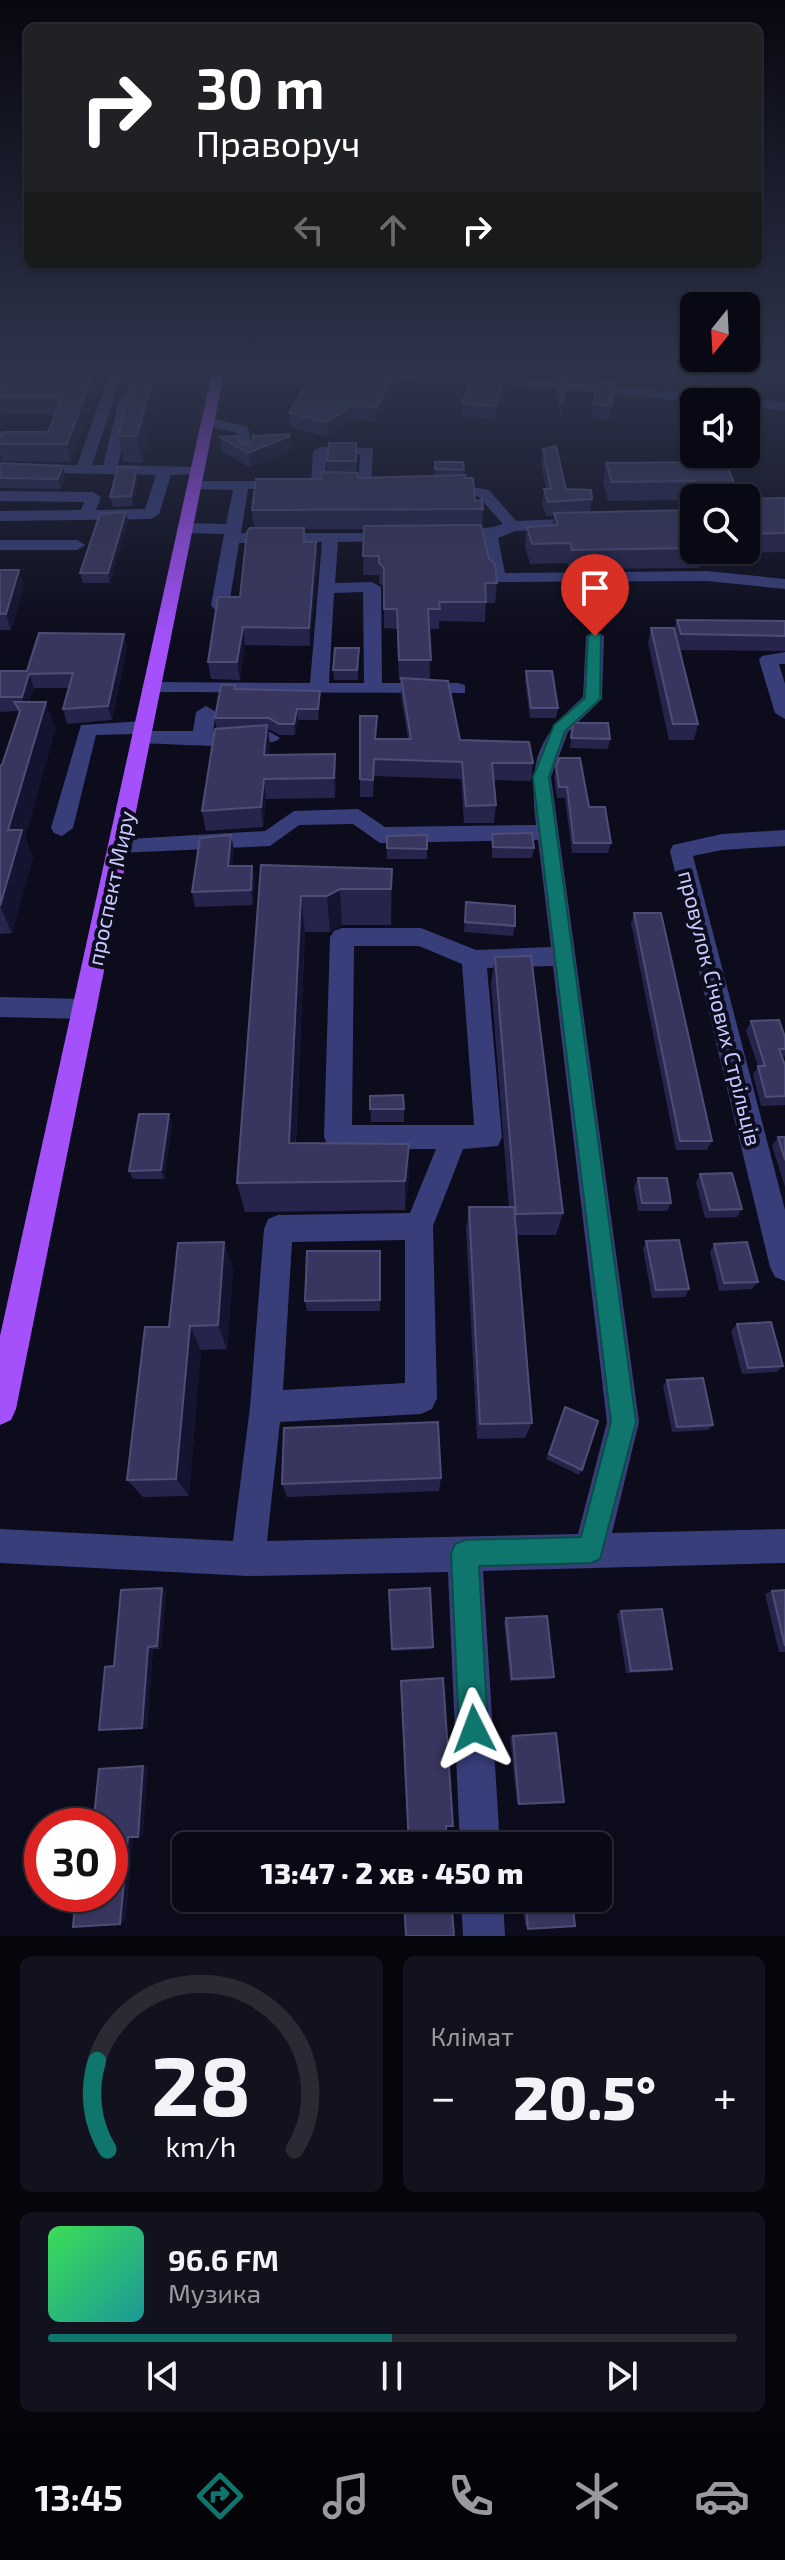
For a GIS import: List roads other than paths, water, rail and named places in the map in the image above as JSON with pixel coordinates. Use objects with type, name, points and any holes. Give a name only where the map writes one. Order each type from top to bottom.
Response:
[{"type":"main road","name":"проспект Миру","points":[[0,1409],[199,458]]},
{"type":"street","points":[[82,471],[86,458]]},
{"type":"street","points":[[109,472],[113,458]]},
{"type":"street","points":[[316,484],[319,458]]},
{"type":"street","points":[[0,468],[164,472],[232,481],[374,484],[369,458]]},
{"type":"street","points":[[0,516],[151,514],[164,472]]},
{"type":"street","points":[[220,605],[232,533],[232,481]]},
{"type":"street","points":[[426,485],[471,487],[488,493],[512,526]]},
{"type":"street","points":[[0,496],[93,497],[87,515]]},
{"type":"street","points":[[185,528],[330,537],[489,536],[512,526],[598,522]]},
{"type":"street","points":[[489,536],[498,578],[707,576],[785,584]]},
{"type":"street","points":[[319,688],[330,537]]},
{"type":"street","points":[[0,545],[77,545]]},
{"type":"street","points":[[326,588],[372,587],[373,688]]},
{"type":"street","points":[[591,1549],[623,1422],[541,777],[559,729],[592,699],[595,636]]},
{"type":"street","points":[[785,658],[768,660],[785,713]]},
{"type":"street","points":[[151,688],[458,689]]},
{"type":"street","points":[[202,738],[206,712]]},
{"type":"street","points":[[62,828],[88,729],[202,738],[270,738]]},
{"type":"street","points":[[119,845],[270,838],[294,818],[358,816],[380,835],[548,832]]},
{"type":"street","name":"провулок Січових Стрільців","points":[[785,838],[722,842],[681,851],[785,1267]]},
{"type":"street","points":[[474,959],[488,1137],[338,1137],[342,937],[421,937],[474,959],[564,956]]},
{"type":"street","points":[[0,1007],[85,1009]]},
{"type":"street","points":[[266,1407],[421,1398],[419,1226],[454,1137]]},
{"type":"street","points":[[248,1559],[266,1407],[278,1229],[419,1226]]},
{"type":"street","points":[[0,1546],[248,1559],[785,1546]]},
{"type":"street","points":[[465,1554],[479,1832]]},
{"type":"street","points":[[483,1912],[484,1936]]}]
